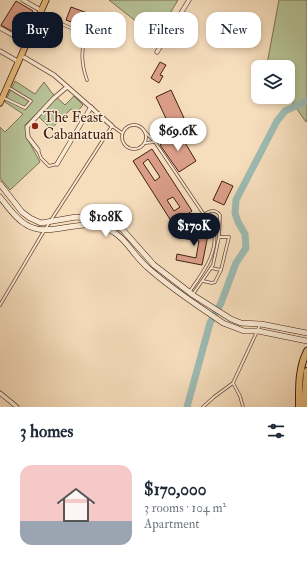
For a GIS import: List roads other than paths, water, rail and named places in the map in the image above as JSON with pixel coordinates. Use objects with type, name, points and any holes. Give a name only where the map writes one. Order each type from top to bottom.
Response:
[{"type":"highway","points":[[304,407],[299,381],[301,366],[307,351]]},
{"type":"highway","points":[[304,407],[304,381],[307,361]]},
{"type":"highway","points":[[304,381],[307,371]]},
{"type":"main road","points":[[41,12],[46,0]]},
{"type":"main road","points":[[0,103],[25,48]]},
{"type":"main road","points":[[0,184],[22,212],[41,223],[76,217],[93,218],[114,224],[130,237],[154,265],[190,294],[226,317],[241,323],[261,324],[307,333]]},
{"type":"main road","points":[[0,197],[23,223],[36,230],[44,231],[75,225],[91,224],[118,234],[146,266],[223,323],[244,331],[258,331],[307,341]]},
{"type":"street","points":[[23,0],[40,12]]},
{"type":"street","points":[[157,52],[189,0]]},
{"type":"street","points":[[0,28],[12,35]]},
{"type":"street","points":[[0,51],[19,62]]},
{"type":"street","points":[[22,56],[54,75],[112,126]]},
{"type":"street","points":[[38,150],[28,137],[27,127],[54,98],[67,87]]},
{"type":"street","points":[[57,164],[91,107]]},
{"type":"street","points":[[0,393],[17,407]]},
{"type":"lane","points":[[84,48],[82,65],[87,80]]},
{"type":"lane","points":[[3,97],[25,108],[31,101],[7,87]]},
{"type":"lane","points":[[154,142],[144,143],[137,149],[128,148],[122,142],[122,133],[131,125],[138,126],[144,131],[154,142],[204,215],[215,234],[210,258],[206,268],[190,294]]},
{"type":"lane","points":[[0,305],[44,231],[112,126],[122,133]]},
{"type":"lane","points":[[144,131],[146,135],[144,143]]},
{"type":"lane","points":[[38,150],[41,158],[49,166],[57,164]]},
{"type":"lane","points":[[190,294],[203,281],[211,268],[219,237],[220,215],[214,210],[211,210],[204,215]]},
{"type":"lane","points":[[203,281],[212,284],[215,282],[221,270],[229,237],[219,237]]},
{"type":"lane","points":[[211,268],[221,270]]},
{"type":"lane","points":[[203,407],[233,383],[261,324]]},
{"type":"lane","points":[[233,383],[240,396],[243,407]]},
{"type":"waterway","points":[[187,407],[210,323],[221,303],[236,263],[246,248],[245,234],[235,213],[236,200],[277,121],[285,111],[307,101]]},
{"type":"place","name":"The Feast Cabanatuan","points":[[35,126]]}]
